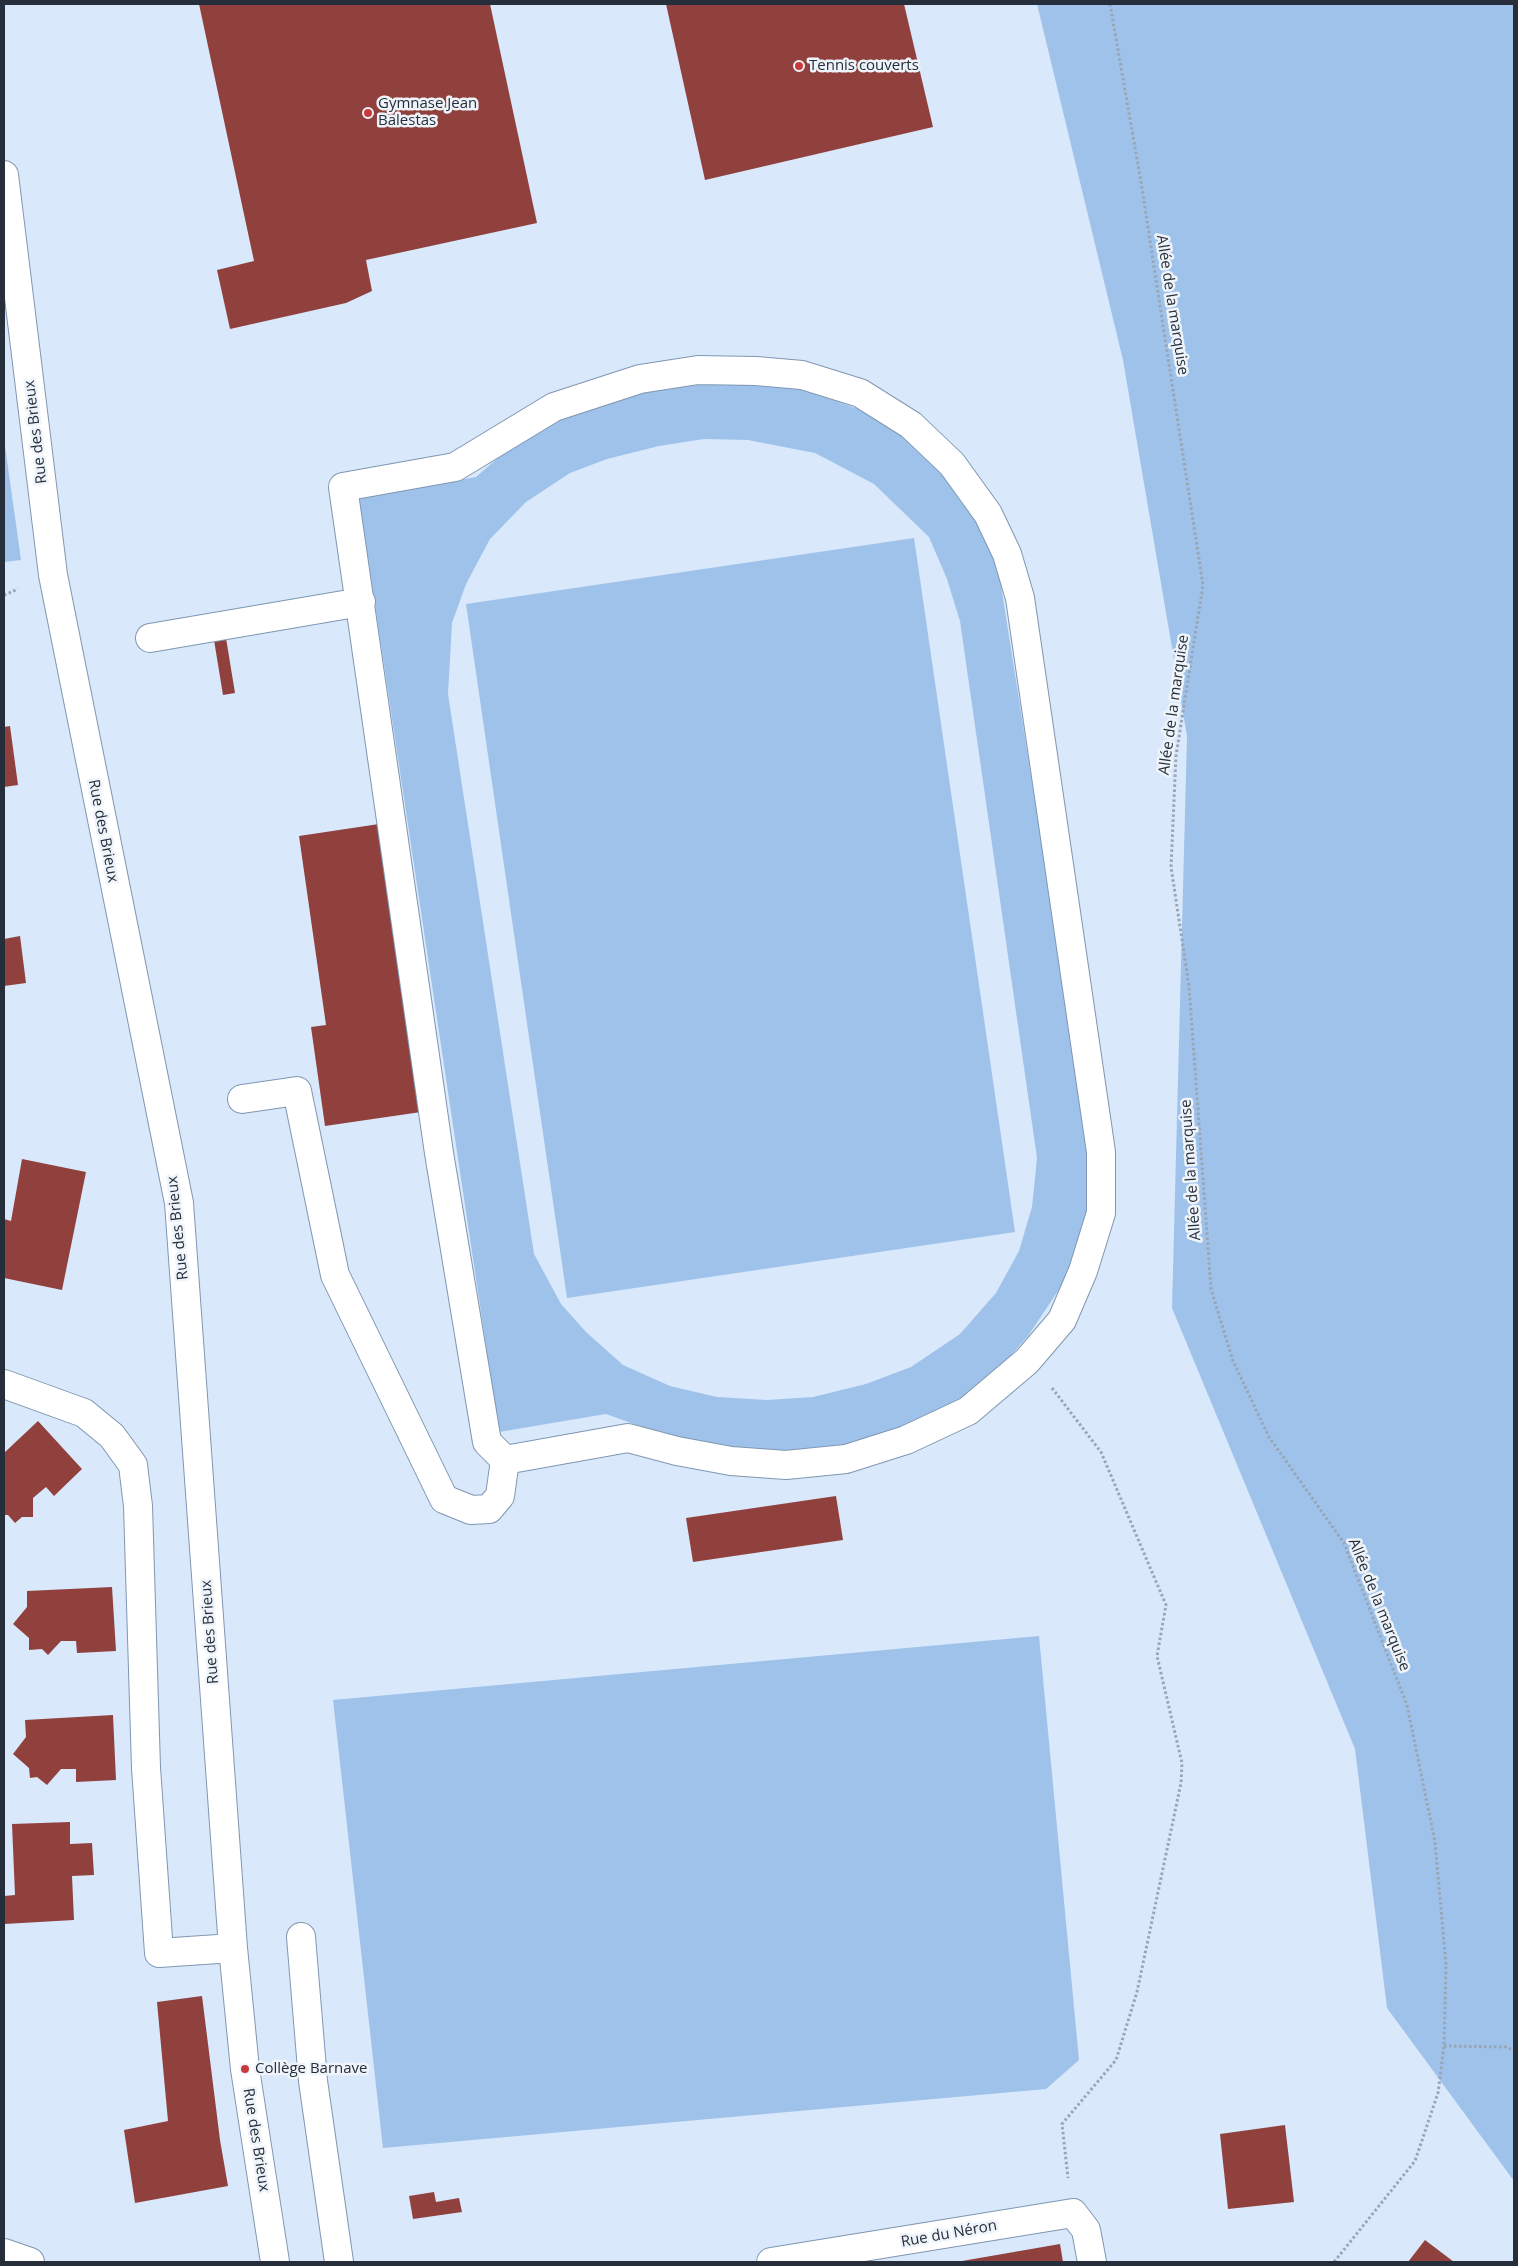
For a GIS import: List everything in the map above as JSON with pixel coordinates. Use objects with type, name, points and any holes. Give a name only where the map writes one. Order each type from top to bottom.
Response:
[{"type":"street","name":"Rue des Brieux","points":[[4,175],[53,575],[179,1203],[232,1948],[245,2069],[275,2262]]},
{"type":"street","points":[[698,370],[756,371],[802,375],[860,393],[912,424],[952,464],[988,514],[1007,554],[1020,598],[1101,1152],[1101,1213],[1082,1271],[1062,1320],[1027,1361],[968,1411],[906,1440],[846,1458],[786,1465],[731,1461],[628,1438],[505,1460],[487,1442],[438,1143],[343,487],[455,467],[554,406],[640,379],[698,370]]},
{"type":"street","points":[[150,638],[361,602]]},
{"type":"street","points":[[242,1099],[297,1090],[335,1275],[444,1499],[471,1510],[489,1509],[500,1496],[505,1460]]},
{"type":"street","points":[[4,1384],[84,1414],[112,1436],[133,1464],[138,1506],[146,1768],[159,1953],[232,1948]]},
{"type":"street","points":[[301,1937],[313,2081],[339,2262]]},
{"type":"street","points":[[1073,2213],[1086,2230],[1092,2262]]},
{"type":"street","name":"Rue du Néron","points":[[771,2262],[1073,2213]]},
{"type":"street","points":[[4,2253],[30,2262]]},
{"type":"path","name":"Allée de la marquise","points":[[1110,4],[1141,182],[1203,586],[1176,756],[1171,867],[1189,986],[1210,1288],[1233,1361],[1269,1437],[1344,1543],[1407,1705],[1435,1842],[1446,1966],[1444,2046],[1438,2093],[1415,2161],[1343,2254],[1334,2262]]},
{"type":"path","points":[[1027,1361],[1062,1398],[1101,1452],[1166,1605],[1157,1656],[1182,1763],[1181,1783],[1137,1992],[1116,2060],[1062,2124],[1073,2213]]},
{"type":"path","points":[[1444,2046],[1506,2047],[1514,2051]]},
{"type":"shaded area","points":[[1037,4],[1514,4],[1514,2181],[1387,2008],[1355,1749],[1172,1308],[1187,736],[1123,360]]},
{"type":"shaded area","points":[[683,380],[744,381],[803,389],[866,412],[920,446],[965,491],[997,560],[1090,1150],[1085,1226],[1060,1288],[1028,1336],[997,1371],[964,1398],[919,1421],[868,1440],[797,1453],[743,1454],[684,1442],[606,1414],[499,1432],[359,498],[476,477],[521,438],[569,415]],"holes":[[[704,439],[748,440],[815,453],[874,484],[929,537],[947,579],[960,621],[1037,1158],[1032,1207],[1019,1251],[996,1293],[960,1334],[911,1367],[866,1384],[813,1397],[767,1400],[717,1397],[670,1386],[623,1365],[586,1332],[561,1304],[534,1254],[448,694],[452,623],[466,584],[490,539],[526,502],[570,473],[607,459],[659,446]]]},
{"type":"shaded area","points":[[4,439],[21,560],[4,562]]},
{"type":"shaded area","points":[[914,538],[1015,1232],[567,1298],[466,604]]},
{"type":"shaded area","points":[[1039,1636],[1079,2060],[1046,2089],[383,2148],[333,1700]]},
{"type":"building","name":"Gymnase Jean Balestas","points":[[199,4],[490,4],[537,223],[366,260],[372,291],[346,303],[230,329],[217,270],[254,261]]},
{"type":"building","name":"Tennis couverts","points":[[666,4],[904,4],[933,127],[705,180]]},
{"type":"building","points":[[226,638],[235,693],[223,695],[214,640]]},
{"type":"building","points":[[10,726],[18,785],[4,787],[4,727]]},
{"type":"building","points":[[379,824],[421,1112],[325,1126],[311,1027],[326,1025],[299,836]]},
{"type":"building","points":[[20,936],[26,983],[4,986],[4,939]]},
{"type":"building","points":[[22,1159],[86,1172],[62,1290],[4,1278],[4,1219],[11,1221]]},
{"type":"building","points":[[38,1421],[82,1469],[54,1496],[46,1487],[33,1498],[33,1517],[22,1517],[15,1523],[8,1515],[4,1515],[4,1453]]},
{"type":"building","points":[[836,1496],[843,1540],[693,1562],[686,1518]]},
{"type":"building","points":[[112,1587],[116,1651],[77,1653],[76,1641],[61,1641],[48,1655],[42,1649],[29,1650],[29,1638],[13,1624],[27,1607],[27,1591]]},
{"type":"building","points":[[113,1715],[116,1780],[76,1782],[76,1769],[61,1769],[47,1785],[37,1777],[30,1778],[29,1768],[13,1754],[26,1737],[25,1720]]},
{"type":"building","points":[[70,1822],[70,1844],[92,1843],[94,1875],[72,1876],[74,1920],[4,1924],[4,1896],[15,1895],[12,1824]]},
{"type":"building","points":[[202,1996],[220,2140],[228,2186],[135,2203],[124,2130],[168,2121],[157,2002]]},
{"type":"building","points":[[1285,2125],[1294,2202],[1228,2209],[1220,2134]]},
{"type":"building","points":[[434,2192],[436,2202],[459,2198],[462,2212],[413,2219],[409,2196]]},
{"type":"building","points":[[1425,2240],[1454,2262],[1408,2262]]},
{"type":"building","points":[[1060,2244],[1063,2262],[962,2262],[962,2261]]},
{"type":"place","name":"Tennis couverts","points":[[799,66]]},
{"type":"place","name":"Gymnase Jean Balestas","points":[[368,113]]},
{"type":"place","name":"Collège Barnave","points":[[245,2069]]}]
